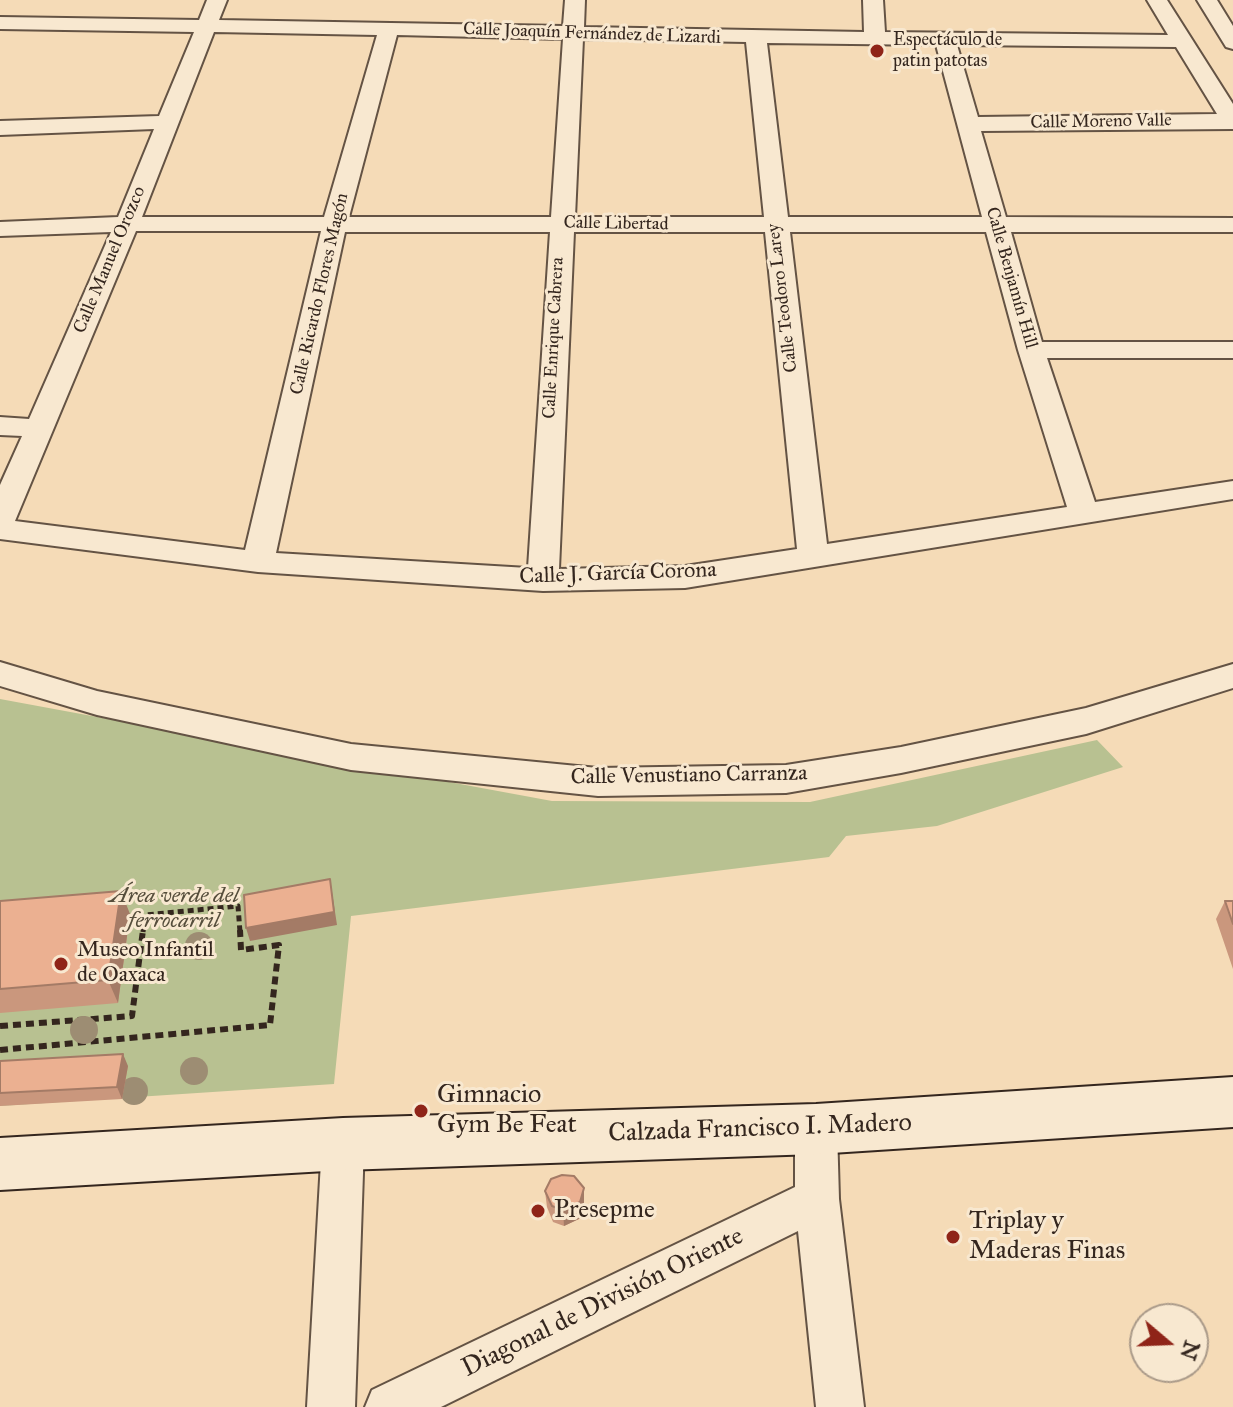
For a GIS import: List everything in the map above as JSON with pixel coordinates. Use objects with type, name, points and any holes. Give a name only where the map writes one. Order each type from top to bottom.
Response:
[{"type":"main road","name":"Calzada Francisco I. Madero","points":[[0,1164],[343,1144],[816,1129],[1233,1102]]},
{"type":"street","name":"Calle Manuel Orozco","points":[[0,520],[127,224],[217,0]]},
{"type":"street","name":"Calle Enrique Cabrera","points":[[543,580],[560,223],[575,0]]},
{"type":"street","points":[[873,0],[875,40]]},
{"type":"street","points":[[1157,0],[1232,122]]},
{"type":"street","points":[[1207,0],[1233,43]]},
{"type":"street","name":"Calle Joaquín Fernández de Lizardi","points":[[0,23],[389,28],[875,40],[1183,41]]},
{"type":"street","name":"Calle Ricardo Flores Magón","points":[[258,562],[334,226],[389,28]]},
{"type":"street","name":"Calle Teodoro Larey","points":[[756,38],[813,558]]},
{"type":"street","name":"Calle Benjamín Hill","points":[[945,40],[1031,350],[1084,513]]},
{"type":"street","points":[[0,128],[166,122]]},
{"type":"street","name":"Calle Moreno Valle","points":[[970,124],[1232,122]]},
{"type":"street","name":"Calle Libertad","points":[[0,229],[127,224],[775,226],[994,222],[1233,225]]},
{"type":"street","points":[[1031,350],[1233,350]]},
{"type":"street","points":[[0,426],[37,428]]},
{"type":"street","name":"Calle J. García Corona","points":[[0,529],[258,562],[543,580],[685,577],[1233,490]]},
{"type":"street","name":"Calle Venustiano Carranza","points":[[0,674],[97,703],[351,757],[598,782],[786,779],[901,760],[1086,721],[1233,676]]},
{"type":"street","points":[[816,1129],[817,1199],[840,1407]]},
{"type":"street","points":[[331,1407],[343,1144]]},
{"type":"street","name":"Diagonal de División Oriente","points":[[389,1407],[817,1199]]},
{"type":"path","points":[[0,1026],[132,1016],[145,915],[238,906],[241,950],[279,945],[270,1025],[0,1050]]},
{"type":"green space","name":"Área verde del ferrocarril","points":[[0,699],[552,801],[810,802],[1097,740],[1123,767],[937,826],[846,836],[829,857],[351,916],[334,1084],[0,1106]]},
{"type":"building","points":[[330,879],[334,912],[246,928],[244,895]]},
{"type":"building","name":"Museo Infantil de Oaxaca","points":[[121,891],[108,980],[0,989],[0,901]]},
{"type":"building","points":[[1225,901],[1233,901],[1233,924]]},
{"type":"building","points":[[123,1054],[117,1087],[0,1093],[0,1061]]},
{"type":"building","points":[[562,1175],[574,1176],[584,1188],[580,1202],[563,1210],[552,1206],[545,1191],[551,1179]]},
{"type":"place","name":"Espectáculo de patin patotas","points":[[877,51]]},
{"type":"place","name":"Museo Infantil de Oaxaca","points":[[61,964]]},
{"type":"place","name":"Gimnacio Gym Be Feat","points":[[421,1111]]},
{"type":"place","name":"Presepme","points":[[538,1211]]},
{"type":"place","name":"Triplay y Maderas Finas","points":[[953,1237]]}]
